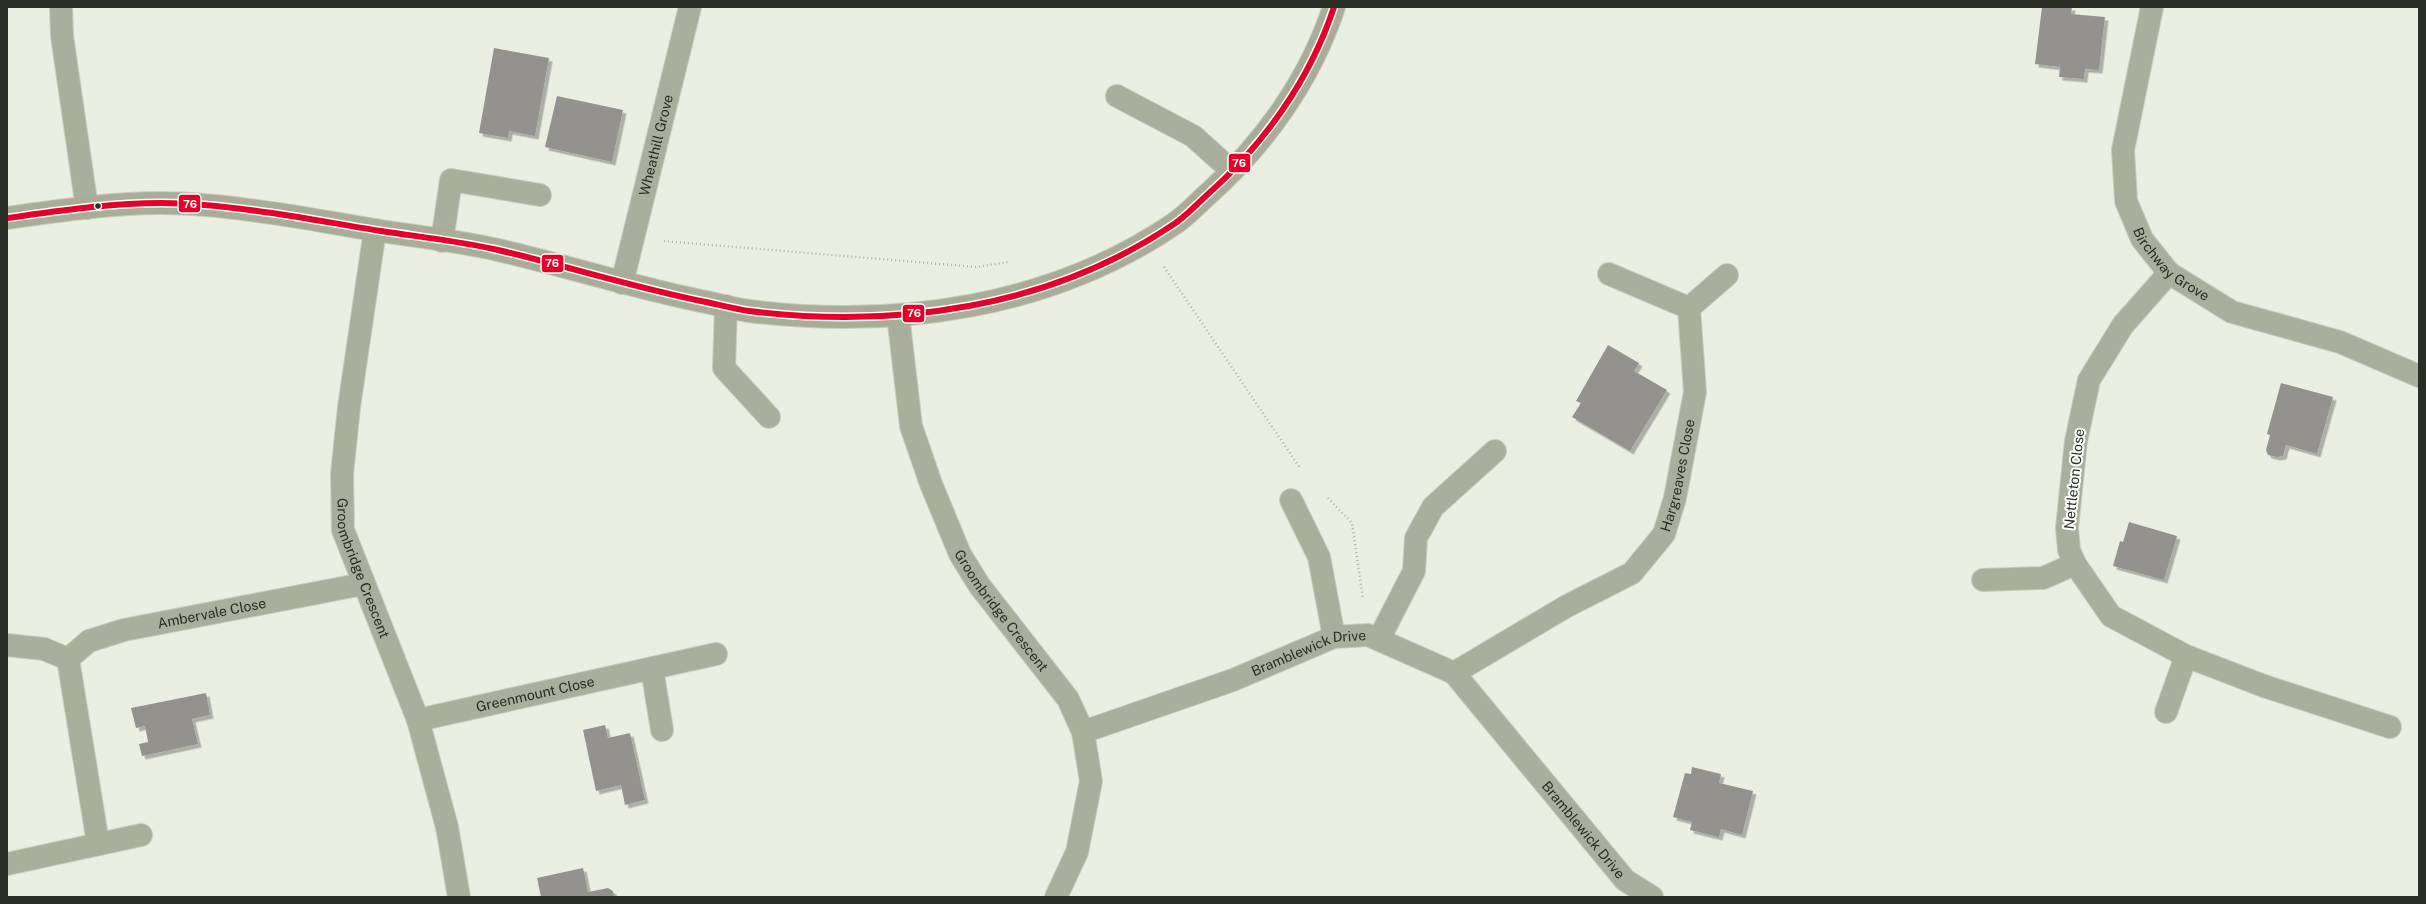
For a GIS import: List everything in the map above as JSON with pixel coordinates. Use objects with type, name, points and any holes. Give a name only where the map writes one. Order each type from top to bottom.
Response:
[{"type":"street","points":[[61,7],[62,36],[87,208]]},
{"type":"street","name":"Wheathill Grove","points":[[622,282],[690,7]]},
{"type":"street","points":[[7,218],[87,208],[161,203],[208,205],[268,212],[495,249],[622,282],[748,310],[827,316],[898,315],[956,308],[1010,298],[1059,283],[1101,266],[1127,253],[1176,223],[1232,171],[1271,126],[1293,93],[1317,51],[1334,7]]},
{"type":"street","name":"Birchway Grove","points":[[2152,7],[2123,150],[2126,201],[2142,239],[2169,272],[2232,312],[2340,342],[2419,376]]},
{"type":"street","points":[[1117,96],[1193,136],[1232,171]]},
{"type":"street","points":[[442,240],[451,180],[540,195]]},
{"type":"street","name":"Groombridge Crescent","points":[[375,230],[350,399],[342,474],[342,530],[418,720],[447,827],[459,897]]},
{"type":"street","name":"Nettleton Close","points":[[2169,272],[2123,325],[2089,380],[2076,441],[2067,528],[2069,550],[2075,564],[2111,616],[2186,656],[2264,686],[2390,727]]},
{"type":"street","points":[[1609,274],[1688,308],[1727,275]]},
{"type":"street","points":[[726,306],[724,368],[769,417]]},
{"type":"street","name":"Hargreaves Close","points":[[1454,673],[1567,606],[1632,573],[1664,534],[1675,498],[1696,392],[1688,308]]},
{"type":"street","name":"Groombridge Crescent","points":[[898,315],[911,426],[931,484],[960,554],[979,585],[1068,699],[1083,732],[1091,781],[1077,852],[1056,897]]},
{"type":"street","points":[[1374,637],[1414,571],[1416,538],[1433,507],[1495,451]]},
{"type":"street","points":[[1291,500],[1319,557],[1334,636]]},
{"type":"street","points":[[1983,580],[2043,578],[2075,564]]},
{"type":"street","name":"Ambervale Close","points":[[68,659],[89,641],[124,630],[363,584]]},
{"type":"street","name":"Bramblewick Drive","points":[[1083,732],[1232,680],[1334,636],[1374,637],[1454,673],[1625,880],[1652,897]]},
{"type":"street","points":[[7,645],[44,649],[68,659],[98,843]]},
{"type":"street","name":"Greenmount Close","points":[[418,720],[716,654]]},
{"type":"street","points":[[2166,712],[2186,656]]},
{"type":"street","points":[[652,669],[662,730]]},
{"type":"street","points":[[7,864],[98,843],[141,835]]},
{"type":"path","points":[[632,239],[976,267],[1015,260]]},
{"type":"path","points":[[1146,240],[1301,469]]},
{"type":"path","points":[[1326,497],[1352,523],[1374,637]]},
{"type":"building","points":[[2042,7],[2072,7],[2071,14],[2105,17],[2099,70],[2085,69],[2084,79],[2059,77],[2060,67],[2035,64]]},
{"type":"building","points":[[494,48],[549,58],[535,136],[509,131],[508,138],[479,133]]},
{"type":"building","points":[[557,96],[623,110],[612,162],[545,147]]},
{"type":"building","points":[[1608,345],[1639,363],[1634,371],[1667,390],[1630,451],[1572,417],[1581,403],[1576,401]]},
{"type":"building","points":[[2281,383],[2333,397],[2317,454],[2286,445],[2283,456],[2277,457],[2268,455],[2266,450],[2270,435],[2267,434]]},
{"type":"building","points":[[2129,522],[2177,536],[2164,580],[2113,566],[2120,541],[2123,542]]},
{"type":"building","points":[[206,693],[210,715],[192,719],[198,744],[142,756],[139,744],[148,742],[145,726],[136,728],[131,708]]},
{"type":"building","points":[[605,725],[608,738],[630,733],[645,800],[625,805],[621,785],[596,791],[583,730]]},
{"type":"building","points":[[1692,767],[1721,774],[1719,783],[1753,791],[1742,835],[1721,829],[1719,837],[1690,830],[1692,822],[1673,817],[1685,773],[1691,774]]},
{"type":"building","points":[[583,868],[588,892],[608,888],[613,891],[614,897],[541,897],[537,878]]},
{"type":"transit line","name":"76","points":[[7,218],[84,208],[142,203],[174,203],[238,208],[484,247],[654,290],[749,311],[804,316],[860,317],[915,314],[970,306],[1024,293],[1076,276],[1126,253],[1183,217],[1248,154],[1283,109],[1312,60],[1334,7]]}]
